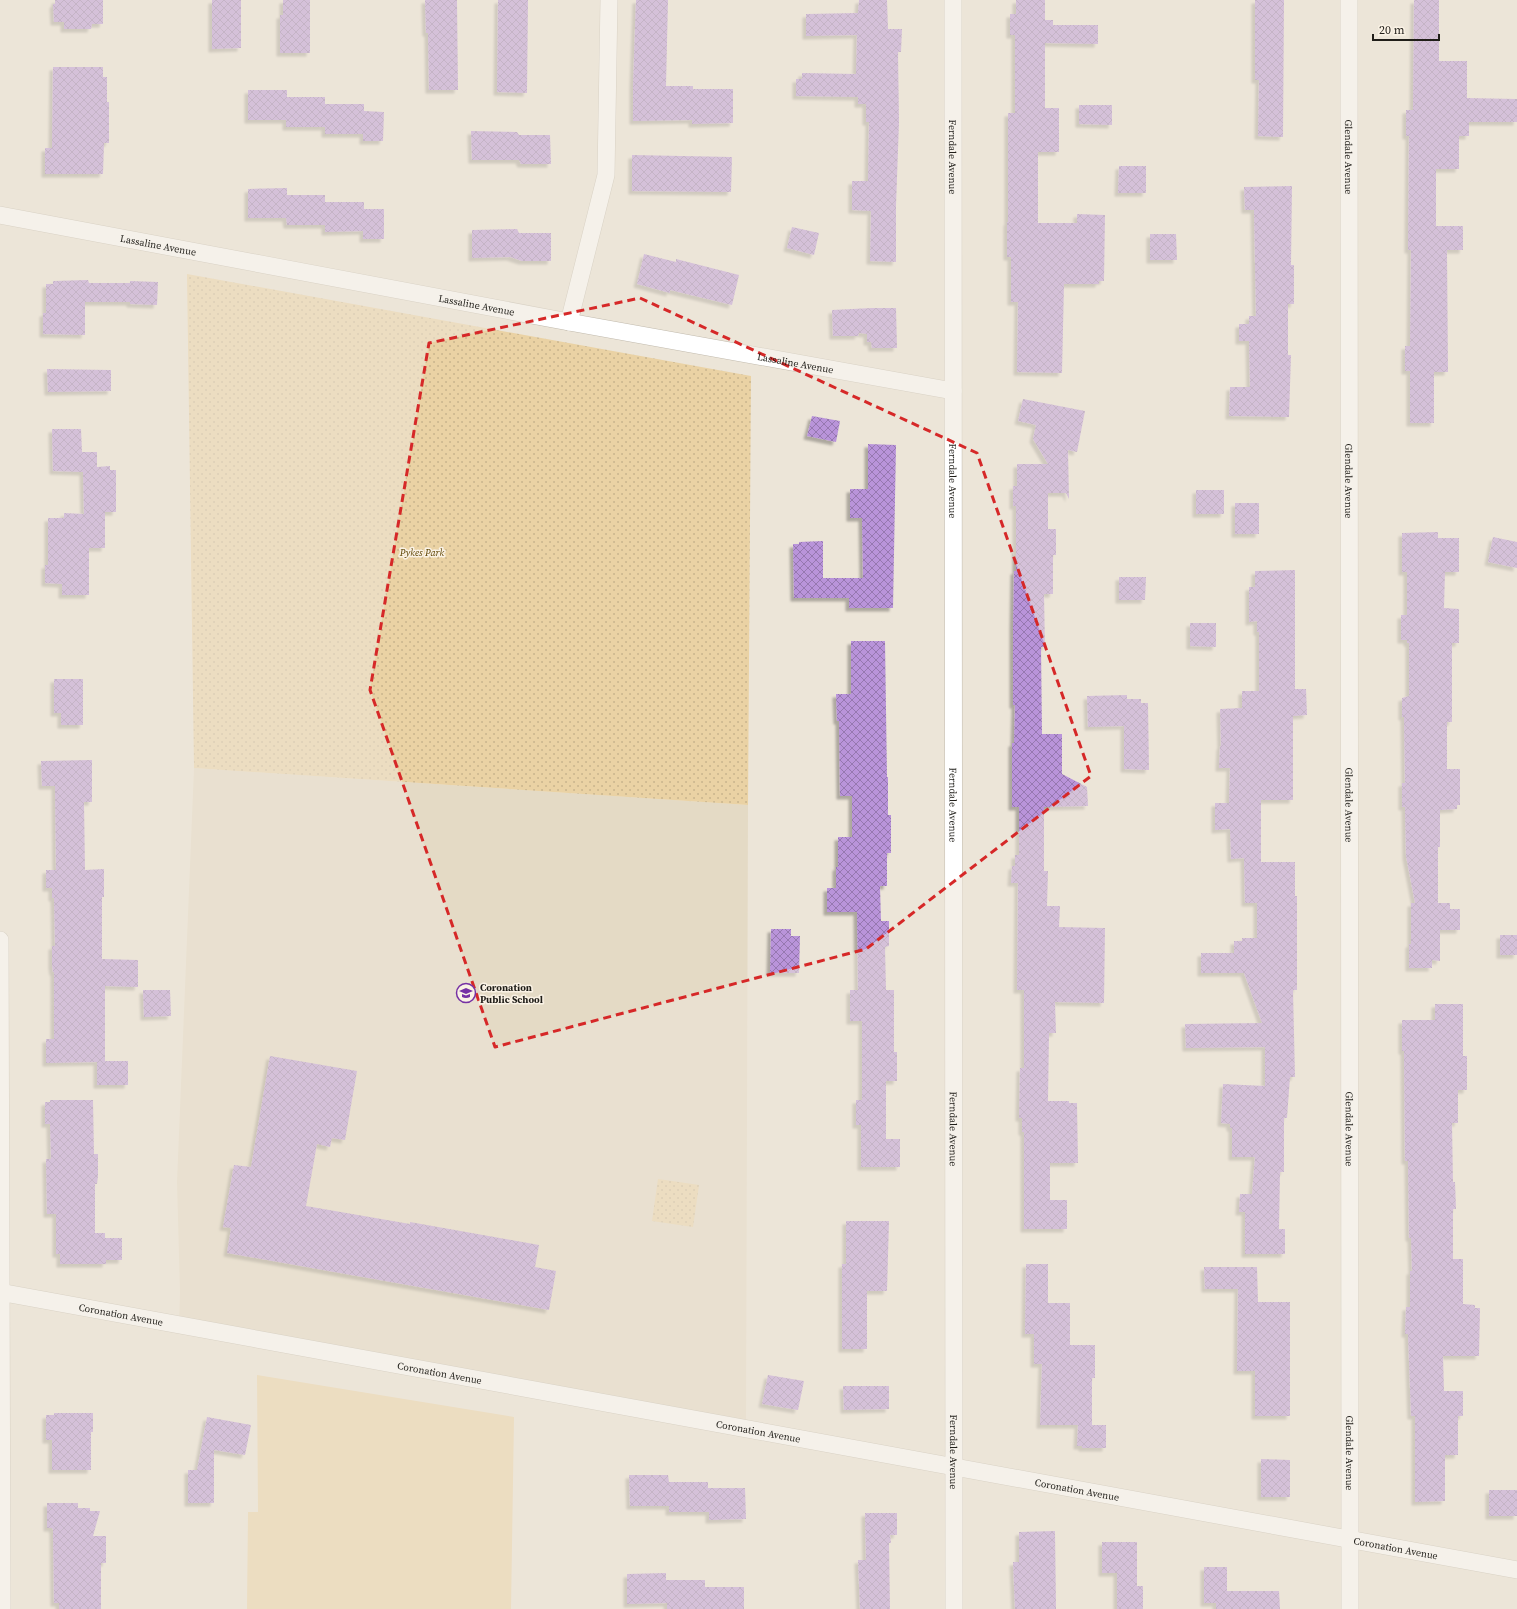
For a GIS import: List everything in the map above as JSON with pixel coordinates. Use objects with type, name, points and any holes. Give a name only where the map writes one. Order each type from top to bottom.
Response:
[{"type":"street","points":[[569,322],[606,175],[609,0]]},
{"type":"street","name":"Ferndale Avenue","points":[[953,0],[954,1609]]},
{"type":"street","name":"Glendale Avenue","points":[[1349,0],[1350,1609]]},
{"type":"street","name":"Lassaline Avenue","points":[[0,215],[569,322],[953,391]]},
{"type":"street","points":[[0,940],[2,1609]]},
{"type":"street","name":"Coronation Avenue","points":[[0,1292],[722,1426],[954,1466],[1517,1570]]},
{"type":"highlighted area","points":[[640,298],[977,453],[1091,776],[866,949],[495,1047],[370,690],[429,343]]},
{"type":"shaded area","name":"Coronation Public School","points":[[194,768],[748,805],[746,1435],[179,1326],[180,1293],[177,1182]]},
{"type":"green space","name":"Pykes Park","points":[[187,274],[751,376],[748,805],[194,768]]},
{"type":"green space","points":[[658,1179],[699,1185],[693,1227],[652,1221]]},
{"type":"green space","points":[[257,1375],[514,1417],[511,1609],[247,1609],[248,1512],[258,1512]]},
{"type":"building","points":[[55,0],[103,0],[103,24],[92,24],[91,29],[64,29],[64,22],[54,22],[53,4],[55,4]]},
{"type":"building","points":[[212,0],[241,0],[241,48],[212,49]]},
{"type":"building","points":[[283,0],[310,0],[310,53],[280,53],[280,15],[283,15]]},
{"type":"building","points":[[425,0],[457,0],[458,90],[429,90],[428,33],[426,33]]},
{"type":"building","points":[[498,0],[528,0],[527,93],[497,92]]},
{"type":"building","points":[[636,0],[668,0],[666,86],[693,86],[693,89],[733,89],[733,123],[692,124],[692,120],[633,121]]},
{"type":"building","points":[[859,0],[887,0],[888,29],[902,29],[901,52],[898,52],[899,122],[896,262],[870,261],[871,211],[852,210],[852,181],[868,181],[869,122],[866,122],[866,104],[858,104],[858,97],[796,96],[796,79],[802,79],[802,73],[856,74],[857,35],[806,36],[806,14],[858,13]]},
{"type":"building","points":[[1016,0],[1045,0],[1045,20],[1053,20],[1053,25],[1098,25],[1098,44],[1045,43],[1045,108],[1059,108],[1059,152],[1038,152],[1038,223],[1077,223],[1077,214],[1105,215],[1104,281],[1099,281],[1099,284],[1064,284],[1062,373],[1017,372],[1018,302],[1011,302],[1011,257],[1007,257],[1008,113],[1015,113],[1015,35],[1010,35],[1010,14],[1016,14]]},
{"type":"building","points":[[1255,0],[1284,0],[1283,137],[1258,136],[1259,80],[1255,80]]},
{"type":"building","points":[[1414,0],[1439,0],[1439,61],[1467,61],[1467,98],[1517,99],[1517,122],[1469,122],[1469,136],[1459,136],[1459,169],[1436,169],[1436,226],[1463,226],[1463,250],[1447,250],[1448,372],[1434,372],[1434,423],[1410,423],[1410,371],[1405,371],[1405,346],[1410,346],[1411,250],[1408,250],[1409,136],[1406,136],[1406,110],[1413,110]]},
{"type":"building","points":[[53,67],[103,67],[103,77],[107,77],[107,102],[109,102],[109,143],[104,143],[103,174],[45,174],[45,148],[52,148]]},
{"type":"building","points":[[248,90],[287,90],[287,97],[325,97],[325,104],[364,104],[364,111],[384,112],[383,141],[363,141],[363,134],[325,134],[325,127],[286,127],[286,120],[248,120]]},
{"type":"building","points":[[1079,105],[1112,105],[1112,125],[1079,124]]},
{"type":"building","points":[[471,131],[517,132],[519,135],[550,135],[551,164],[521,164],[519,160],[472,160]]},
{"type":"building","points":[[632,155],[732,157],[731,192],[632,191]]},
{"type":"building","points":[[1119,166],[1146,166],[1146,193],[1118,193]]},
{"type":"building","points":[[1292,186],[1291,265],[1294,265],[1294,304],[1288,304],[1288,355],[1291,355],[1289,417],[1229,416],[1230,387],[1250,387],[1249,341],[1239,341],[1239,324],[1249,324],[1249,316],[1256,316],[1254,210],[1245,210],[1244,187]]},
{"type":"building","points":[[287,188],[287,195],[325,195],[325,202],[364,202],[364,209],[384,209],[384,239],[363,239],[363,231],[325,232],[325,225],[287,225],[286,218],[248,218],[248,189]]},
{"type":"building","points":[[792,227],[819,233],[814,255],[787,248]]},
{"type":"building","points":[[517,229],[519,233],[551,233],[551,261],[522,261],[510,257],[472,258],[472,230]]},
{"type":"building","points":[[1150,234],[1176,234],[1177,260],[1150,260]]},
{"type":"building","points":[[644,254],[676,262],[676,259],[739,275],[732,305],[670,290],[670,293],[637,284]]},
{"type":"building","points":[[88,280],[89,283],[130,283],[130,281],[158,282],[157,305],[130,304],[130,302],[85,302],[85,335],[43,334],[43,313],[46,313],[46,284],[53,284],[53,281]]},
{"type":"building","points":[[896,308],[897,348],[872,348],[871,342],[867,342],[867,334],[859,333],[858,336],[833,336],[832,310]]},
{"type":"building","points":[[47,369],[111,370],[111,391],[48,392]]},
{"type":"building","points":[[1023,399],[1085,411],[1077,452],[1068,450],[1069,499],[1066,493],[1048,493],[1048,529],[1056,529],[1056,555],[1053,555],[1053,594],[1044,594],[1045,647],[1041,647],[1042,734],[1062,734],[1062,774],[1087,787],[1088,806],[1044,807],[1044,871],[1048,871],[1047,906],[1060,906],[1059,927],[1105,928],[1104,1003],[1055,1002],[1056,1033],[1049,1033],[1048,1101],[1069,1101],[1069,1103],[1077,1103],[1078,1163],[1050,1163],[1050,1200],[1067,1200],[1067,1229],[1024,1229],[1024,1132],[1022,1132],[1022,1118],[1019,1118],[1020,1068],[1024,1068],[1024,990],[1017,990],[1018,883],[1011,883],[1012,866],[1015,866],[1015,855],[1019,855],[1019,807],[1012,807],[1012,743],[1014,743],[1015,705],[1013,705],[1013,628],[1014,571],[1016,571],[1016,506],[1013,506],[1013,486],[1017,486],[1017,464],[1048,464],[1033,439],[1036,425],[1018,421]]},
{"type":"building","points":[[812,416],[840,421],[836,442],[807,436]]},
{"type":"building","points":[[52,429],[81,429],[82,452],[97,452],[97,467],[110,466],[110,470],[116,470],[116,512],[105,512],[105,548],[89,548],[89,595],[62,595],[62,584],[45,583],[45,565],[48,565],[48,518],[64,518],[64,513],[84,514],[83,472],[53,471]]},
{"type":"building","points":[[868,444],[896,445],[893,608],[849,608],[849,598],[794,598],[793,544],[799,544],[799,542],[823,541],[823,578],[863,578],[862,518],[850,518],[850,489],[868,489]]},
{"type":"building","points":[[1196,490],[1224,490],[1224,514],[1196,514]]},
{"type":"building","points":[[1235,503],[1259,503],[1259,534],[1235,534]]},
{"type":"building","points":[[1438,532],[1438,538],[1459,538],[1459,572],[1445,572],[1444,608],[1459,609],[1459,643],[1452,643],[1452,722],[1447,722],[1447,769],[1460,769],[1460,805],[1457,805],[1457,809],[1440,810],[1440,847],[1438,847],[1438,903],[1450,903],[1450,909],[1460,909],[1460,930],[1440,930],[1440,961],[1432,960],[1432,968],[1409,968],[1409,944],[1411,944],[1411,903],[1415,903],[1406,856],[1405,807],[1402,807],[1402,783],[1405,783],[1404,717],[1402,717],[1402,698],[1409,696],[1409,643],[1407,643],[1407,640],[1401,640],[1401,615],[1407,615],[1407,572],[1402,572],[1402,533]]},
{"type":"building","points":[[1493,537],[1517,542],[1517,568],[1488,562]]},
{"type":"building","points":[[1295,570],[1295,689],[1306,689],[1307,715],[1293,716],[1293,800],[1261,800],[1261,862],[1295,862],[1295,896],[1297,896],[1297,990],[1293,990],[1295,1077],[1290,1077],[1287,1118],[1284,1118],[1284,1172],[1280,1172],[1279,1229],[1285,1229],[1285,1254],[1245,1254],[1245,1212],[1239,1212],[1240,1194],[1252,1194],[1255,1157],[1232,1157],[1232,1128],[1230,1128],[1230,1124],[1221,1123],[1223,1084],[1265,1086],[1265,1047],[1186,1048],[1185,1024],[1262,1023],[1244,973],[1201,973],[1201,953],[1234,953],[1234,941],[1242,941],[1242,938],[1257,938],[1257,903],[1245,903],[1244,858],[1231,859],[1230,829],[1215,830],[1215,803],[1229,803],[1230,768],[1219,768],[1221,746],[1220,709],[1242,708],[1242,691],[1259,691],[1259,632],[1257,632],[1257,621],[1249,622],[1249,587],[1255,587],[1255,571]]},
{"type":"building","points":[[1119,577],[1146,577],[1145,600],[1119,600]]},
{"type":"building","points":[[1190,623],[1216,623],[1216,647],[1190,646]]},
{"type":"building","points":[[851,641],[885,641],[888,815],[891,815],[891,853],[887,853],[887,886],[880,886],[881,921],[889,921],[889,946],[885,947],[886,990],[894,990],[894,1052],[897,1052],[897,1081],[886,1081],[886,1139],[900,1139],[900,1167],[861,1167],[861,1125],[856,1125],[856,1100],[862,1100],[862,1021],[850,1021],[850,990],[858,990],[857,912],[827,912],[827,888],[836,888],[838,837],[852,837],[852,796],[840,796],[839,721],[837,721],[836,694],[851,694]]},
{"type":"building","points":[[54,679],[83,679],[83,725],[61,725],[61,713],[54,713]]},
{"type":"building","points":[[1127,695],[1127,699],[1141,699],[1141,703],[1148,703],[1149,770],[1124,769],[1124,726],[1088,727],[1087,696]]},
{"type":"building","points":[[92,760],[92,802],[84,802],[85,870],[104,869],[104,897],[102,897],[102,959],[138,960],[138,987],[105,986],[105,1061],[128,1061],[128,1085],[97,1085],[97,1062],[46,1063],[46,1039],[54,1039],[54,972],[52,965],[52,946],[55,946],[54,898],[52,898],[52,888],[46,888],[46,870],[56,870],[55,786],[42,786],[41,761]]},
{"type":"building","points":[[771,929],[791,929],[791,936],[800,936],[799,973],[770,973]]},
{"type":"building","points":[[1500,935],[1517,935],[1517,955],[1500,955]]},
{"type":"building","points":[[143,990],[170,990],[171,1016],[144,1017]]},
{"type":"building","points":[[1435,1004],[1463,1004],[1463,1056],[1467,1056],[1467,1090],[1458,1090],[1458,1123],[1452,1123],[1453,1182],[1455,1182],[1456,1209],[1453,1209],[1453,1259],[1463,1259],[1463,1304],[1475,1305],[1475,1308],[1480,1308],[1479,1356],[1443,1356],[1444,1391],[1463,1391],[1463,1416],[1458,1416],[1458,1455],[1445,1455],[1445,1501],[1415,1502],[1415,1416],[1411,1416],[1408,1334],[1405,1334],[1406,1307],[1410,1307],[1410,1271],[1412,1271],[1411,1238],[1409,1238],[1408,1161],[1405,1161],[1404,1051],[1402,1051],[1402,1020],[1435,1020]]},
{"type":"building","points":[[270,1056],[357,1071],[345,1140],[332,1138],[330,1147],[317,1144],[306,1206],[410,1224],[410,1222],[539,1245],[535,1267],[556,1271],[549,1310],[227,1253],[231,1228],[223,1227],[234,1165],[251,1167]]},
{"type":"building","points":[[50,1100],[93,1100],[94,1154],[98,1154],[98,1176],[97,1184],[95,1184],[95,1233],[105,1233],[105,1238],[122,1238],[122,1260],[106,1260],[106,1264],[60,1264],[60,1254],[56,1254],[56,1214],[47,1214],[46,1159],[51,1159],[50,1124],[45,1124],[45,1102],[50,1102]]},
{"type":"building","points":[[846,1221],[889,1221],[887,1291],[867,1291],[867,1349],[842,1349],[842,1264],[846,1264]]},
{"type":"building","points":[[1026,1264],[1048,1264],[1048,1303],[1070,1303],[1070,1345],[1095,1345],[1095,1378],[1092,1378],[1092,1425],[1040,1425],[1042,1364],[1034,1364],[1034,1334],[1025,1334]]},
{"type":"building","points":[[1204,1267],[1257,1267],[1258,1302],[1290,1302],[1290,1416],[1255,1416],[1255,1371],[1237,1371],[1238,1289],[1205,1289]]},
{"type":"building","points":[[768,1375],[804,1381],[798,1410],[762,1404]]},
{"type":"building","points":[[843,1386],[889,1386],[889,1409],[844,1410]]},
{"type":"building","points":[[54,1413],[93,1413],[93,1432],[91,1432],[91,1470],[52,1470],[52,1440],[46,1440],[46,1415],[54,1415]]},
{"type":"building","points":[[207,1417],[251,1425],[245,1455],[214,1450],[214,1503],[188,1503],[188,1470],[197,1470]]},
{"type":"building","points":[[1078,1425],[1106,1425],[1106,1448],[1082,1448],[1082,1446],[1077,1446]]},
{"type":"building","points":[[1261,1459],[1290,1460],[1290,1497],[1261,1497]]},
{"type":"building","points":[[629,1475],[668,1475],[669,1482],[708,1482],[708,1488],[745,1488],[746,1519],[709,1520],[709,1512],[669,1512],[669,1506],[630,1506]]},
{"type":"building","points":[[1489,1490],[1517,1490],[1517,1516],[1489,1516]]},
{"type":"building","points":[[47,1503],[78,1503],[78,1508],[90,1508],[90,1511],[100,1511],[93,1536],[106,1536],[106,1563],[101,1563],[101,1609],[59,1609],[59,1603],[54,1603],[53,1530],[52,1528],[47,1528]]},
{"type":"building","points":[[865,1513],[897,1513],[897,1535],[890,1535],[891,1543],[889,1543],[890,1609],[860,1609],[858,1560],[866,1560]]},
{"type":"building","points":[[1055,1531],[1056,1609],[1015,1609],[1013,1562],[1019,1562],[1019,1532]]},
{"type":"building","points":[[1102,1542],[1137,1542],[1137,1586],[1143,1586],[1143,1609],[1117,1609],[1117,1573],[1102,1573]]},
{"type":"building","points":[[1204,1567],[1227,1567],[1227,1591],[1279,1591],[1280,1609],[1216,1609],[1216,1603],[1204,1603]]},
{"type":"building","points":[[666,1573],[666,1580],[705,1580],[705,1587],[744,1587],[744,1609],[667,1609],[667,1603],[627,1604],[627,1574]]},
{"type":"place","name":"Coronation Public School","points":[[466,993]]}]
